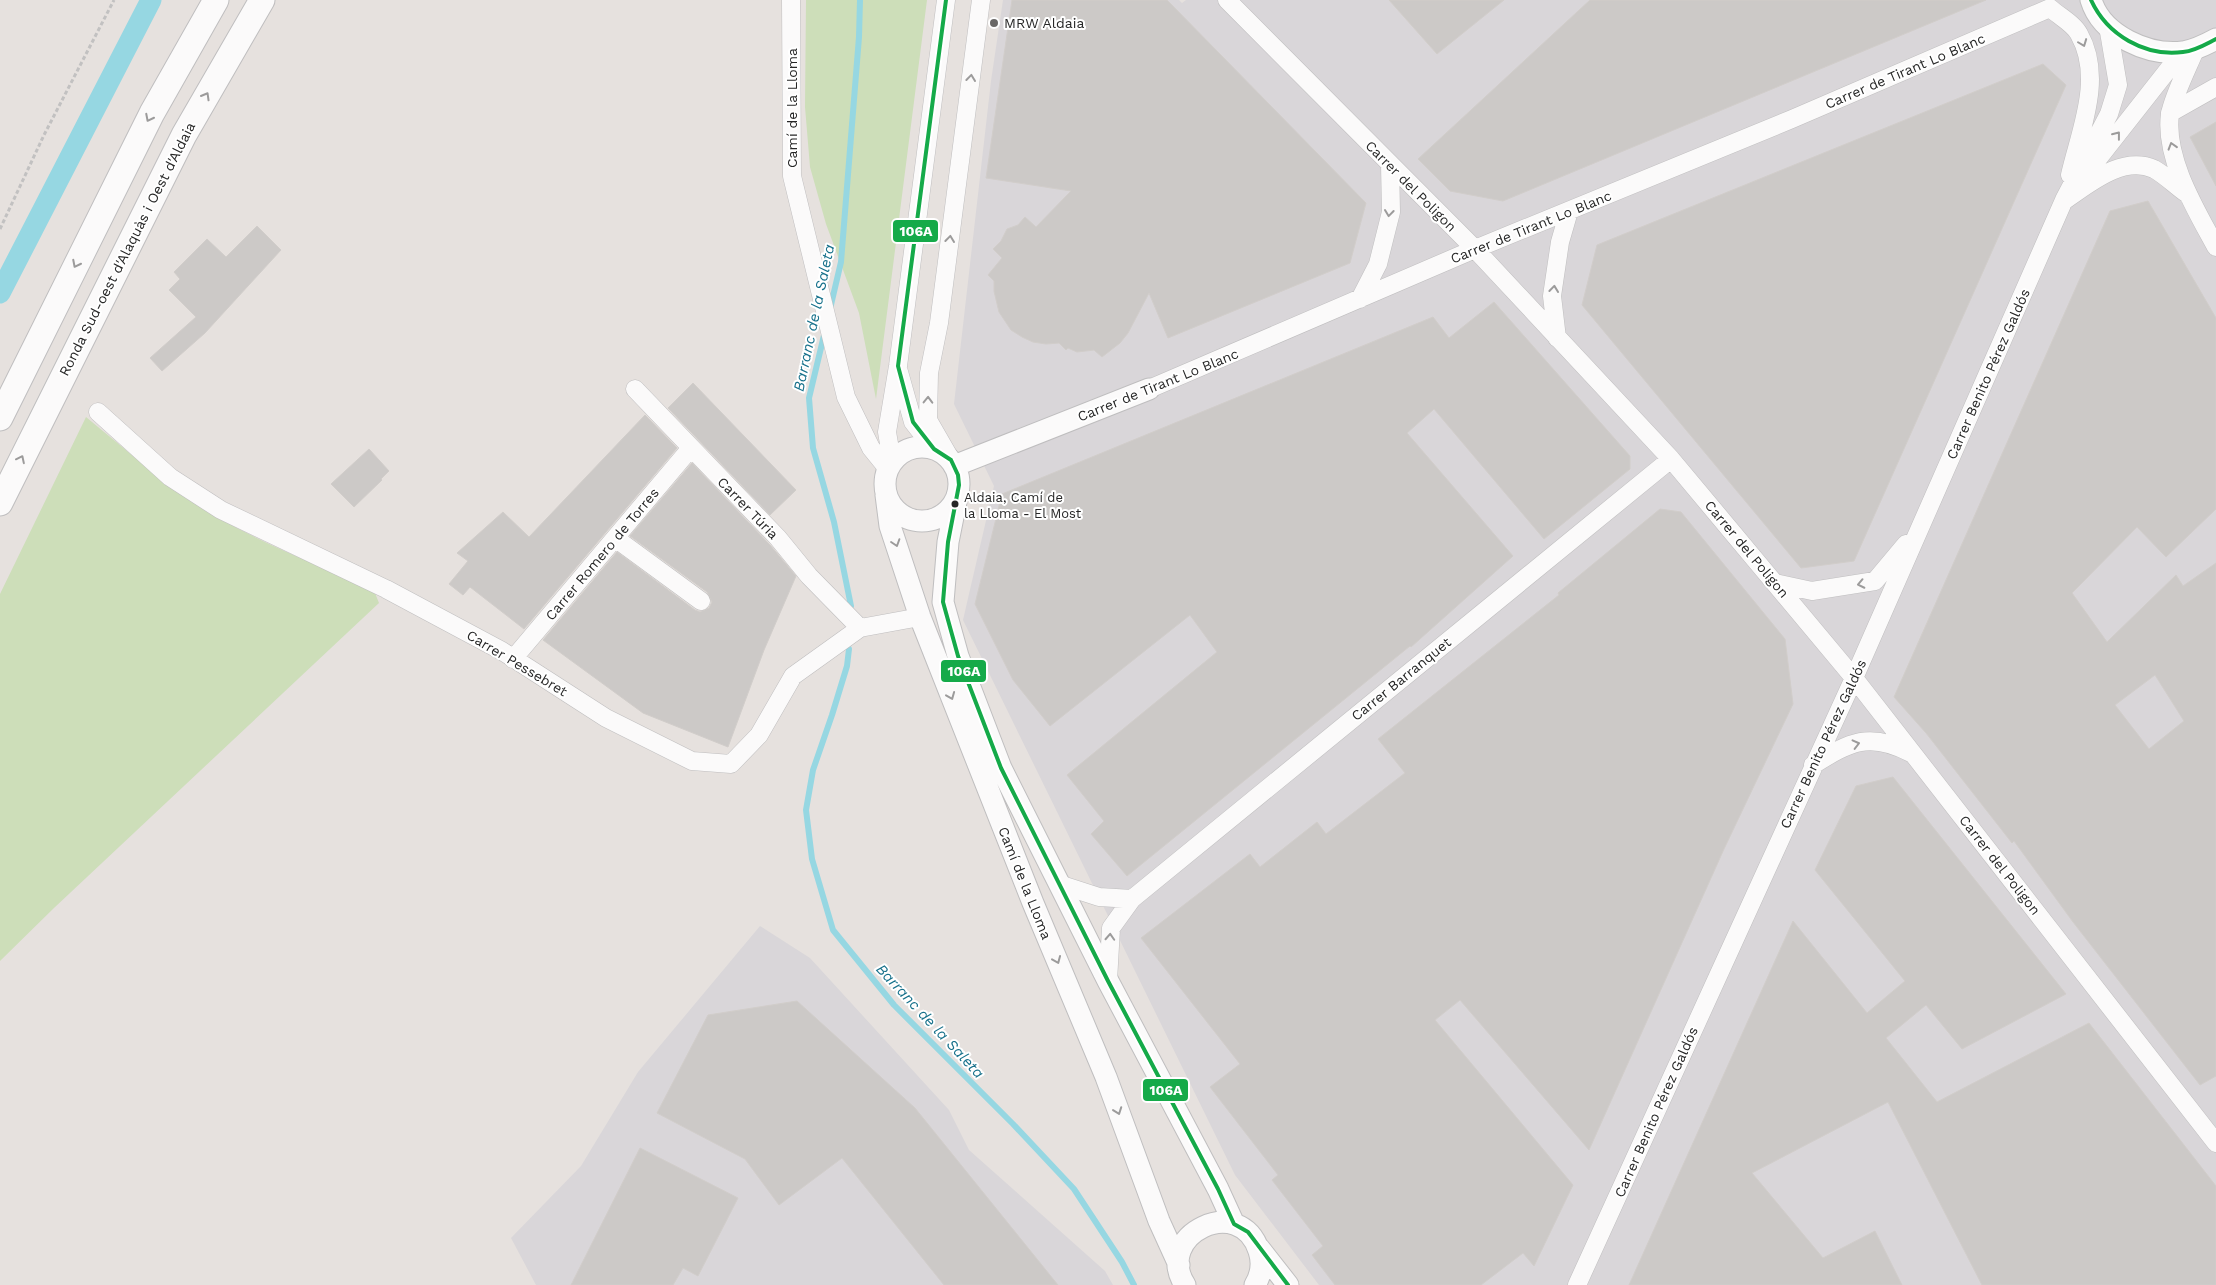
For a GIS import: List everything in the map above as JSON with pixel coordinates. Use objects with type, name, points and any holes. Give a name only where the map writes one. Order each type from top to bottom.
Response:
[{"type":"main road","points":[[0,418],[152,113],[216,0]]},
{"type":"main road","name":"Ronda Sud-oest d'Alaquàs i Oest d'Aldaia","points":[[0,503],[184,135],[262,0]]},
{"type":"street","name":"Camí de la Lloma","points":[[791,0],[792,176],[846,397],[870,448],[890,465],[884,482],[890,526],[920,617],[1032,903],[1106,1077],[1159,1221],[1186,1285]]},
{"type":"street","points":[[890,465],[887,432],[898,366],[946,0]]},
{"type":"street","points":[[886,496],[900,514],[910,519],[921,521],[932,520],[943,515],[951,507],[951,472],[928,420],[929,373],[939,323],[981,0]]},
{"type":"street","name":"Carrer del Poligon","points":[[1227,0],[1474,249],[1671,459],[1854,678],[2216,1143]]},
{"type":"street","points":[[2091,0],[2108,26],[2130,43],[2155,51],[2188,51],[2216,40]]},
{"type":"street","name":"Carrer de Tirant Lo Blanc","points":[[951,472],[1011,445],[1149,390],[1474,249],[1801,115],[2050,4]]},
{"type":"street","name":"Carrer Benito Pérez Galdós","points":[[2050,4],[2078,32],[2090,62],[2087,113],[2064,200]]},
{"type":"street","name":"Carrer Benito Pérez Galdós","points":[[1577,1285],[1854,678],[2064,200],[2109,114],[2118,85],[2108,26]]},
{"type":"street","points":[[2188,51],[2170,113],[2170,138],[2186,193],[2216,247]]},
{"type":"street","name":"Carrer Benito Pérez Galdós","points":[[2064,200],[2188,51]]},
{"type":"street","points":[[2170,113],[2216,87]]},
{"type":"street","points":[[1360,299],[1378,264],[1391,212],[1390,164]]},
{"type":"street","points":[[2064,200],[2113,170],[2135,166],[2154,169],[2186,193]]},
{"type":"street","points":[[1557,338],[1552,296],[1560,242],[1569,211]]},
{"type":"street","points":[[898,366],[913,422],[951,472]]},
{"type":"street","name":"Carrer Túria","points":[[635,389],[778,538],[809,576],[860,628]]},
{"type":"street","name":"Carrer Pessebret","points":[[98,412],[170,477],[221,510],[386,589],[514,659],[606,718],[692,761],[731,764],[759,736],[794,676],[860,628],[920,617]]},
{"type":"street","points":[[890,465],[899,454],[915,447],[951,472]]},
{"type":"street","name":"Carrer Romero de Torres","points":[[514,659],[690,448]]},
{"type":"street","name":"Carrer Barranquet","points":[[1108,981],[1111,928],[1132,899],[1671,459]]},
{"type":"street","name":"Camí de la Lloma","points":[[951,472],[943,602],[958,656],[1001,768],[1108,981],[1218,1189],[1234,1224]]},
{"type":"street","points":[[1775,583],[1812,591],[1875,581],[1920,528]]},
{"type":"street","points":[[615,538],[701,601]]},
{"type":"street","points":[[1813,765],[1842,747],[1871,740],[1894,744],[1913,753]]},
{"type":"street","points":[[1059,884],[1099,897],[1132,899]]},
{"type":"street","points":[[1179,1265],[1183,1246],[1196,1230],[1208,1224],[1221,1222],[1234,1224],[1248,1232],[1288,1285]]},
{"type":"street","points":[[1255,1285],[1261,1268],[1261,1256],[1257,1245]]},
{"type":"path","points":[[0,229],[44,135],[114,0]]},
{"type":"shaded area","points":[[1003,0],[1179,0],[1182,3],[1186,0],[2216,0],[2216,1285],[1319,1285],[1235,1175],[963,620],[994,486],[954,404],[991,81]]},
{"type":"shaded area","points":[[760,926],[810,958],[949,1110],[969,1150],[1105,1271],[1113,1285],[536,1285],[511,1238],[581,1166],[638,1072]]},
{"type":"green space","points":[[806,0],[927,0],[876,399],[859,313],[826,224],[810,167],[805,107]]},
{"type":"green space","points":[[86,417],[152,471],[202,508],[276,547],[373,588],[379,603],[0,961],[0,594]]},
{"type":"building","points":[[1012,0],[1167,0],[1366,203],[1350,263],[1168,338],[1149,293],[1128,333],[1120,343],[1102,357],[1094,350],[1077,352],[1068,348],[1066,350],[1059,343],[1033,342],[1011,330],[999,312],[994,291],[994,281],[988,275],[1002,258],[993,249],[1001,241],[1007,229],[1018,225],[1025,217],[1036,227],[1071,191],[986,178]]},
{"type":"building","points":[[1389,0],[1504,0],[1437,54]]},
{"type":"building","points":[[1590,0],[1986,0],[1503,201],[1450,191],[1418,159]]},
{"type":"building","points":[[2043,64],[2066,85],[1854,561],[1801,568],[1582,305],[1597,245]]},
{"type":"building","points":[[2216,122],[2216,186],[2190,137]]},
{"type":"building","points":[[2148,201],[2216,318],[2216,509],[2166,557],[2137,527],[2072,593],[2107,642],[2176,575],[2183,586],[2216,563],[2216,1076],[2200,1085],[2073,922],[2014,841],[2012,843],[1926,733],[1894,697],[2110,211]],"holes":[[[2155,675],[2184,721],[2149,749],[2115,705]]]},
{"type":"building","points":[[257,226],[281,250],[205,333],[162,371],[150,358],[196,317],[169,290],[180,279],[174,272],[207,239],[226,257]]},
{"type":"building","points":[[1494,302],[1630,456],[1630,469],[1544,539],[1434,409],[1407,433],[1513,556],[1411,647],[1127,876],[1091,834],[1104,821],[1067,775],[1217,652],[1190,615],[1050,726],[1013,680],[975,604],[1002,494],[1433,317],[1449,338]]},
{"type":"building","points":[[693,383],[796,490],[770,515],[668,408]]},
{"type":"building","points":[[645,415],[677,448],[524,629],[470,587],[463,595],[449,584],[468,561],[457,553],[503,512],[529,537]]},
{"type":"building","points":[[369,449],[389,471],[354,507],[331,484]]},
{"type":"building","points":[[692,463],[770,545],[796,576],[764,650],[728,747],[643,713],[543,640],[617,552],[695,610],[700,612],[709,608],[712,602],[707,592],[630,536]]},
{"type":"building","points":[[1660,509],[1681,512],[1785,639],[1793,704],[1724,849],[1589,1150],[1460,1000],[1435,1020],[1573,1185],[1534,1266],[1523,1253],[1481,1285],[1335,1285],[1312,1255],[1323,1246],[1272,1180],[1278,1175],[1210,1087],[1240,1064],[1141,938],[1250,854],[1260,867],[1317,822],[1326,834],[1405,773],[1378,739],[1559,595],[1558,593]]},
{"type":"building","points":[[1893,777],[2066,994],[1962,1049],[1926,1005],[1886,1038],[1937,1102],[2089,1023],[2216,1186],[2216,1285],[1982,1285],[1888,1102],[1752,1173],[1823,1258],[1875,1231],[1902,1285],[1629,1285],[1793,921],[1867,1013],[1905,981],[1815,870],[1856,786]]},
{"type":"building","points":[[797,1001],[915,1108],[1058,1285],[944,1285],[842,1158],[779,1205],[745,1159],[657,1113],[708,1015]]},
{"type":"building","points":[[640,1148],[738,1198],[698,1276],[683,1268],[673,1285],[571,1285]]},
{"type":"waterway","points":[[0,293],[151,0]]},
{"type":"waterway","name":"Barranc de la Saleta","points":[[830,309],[841,262],[859,37],[860,0]]},
{"type":"waterway","name":"Barranc de la Saleta","points":[[825,331],[809,398],[813,448],[834,522],[851,606]]},
{"type":"waterway","name":"Barranc de la Saleta","points":[[849,649],[847,666],[813,770],[806,810],[812,859],[833,930],[894,1005],[1013,1124],[1074,1189],[1122,1262],[1134,1285]]},
{"type":"transit line","name":"106A","points":[[946,0],[898,366],[913,422],[934,449],[951,460],[958,475],[959,485],[948,542],[943,602],[958,656],[1001,768],[1108,981],[1218,1189],[1234,1224],[1248,1232],[1288,1285]]},
{"type":"transit line","name":"106A","points":[[2091,0],[2107,24],[2117,33],[2141,47],[2169,53],[2183,52],[2196,49],[2216,39]]},
{"type":"place","name":"MRW Aldaia","points":[[994,23]]},
{"type":"place","name":"Aldaia, Camí de la Lloma - El Most","points":[[955,504]]}]
